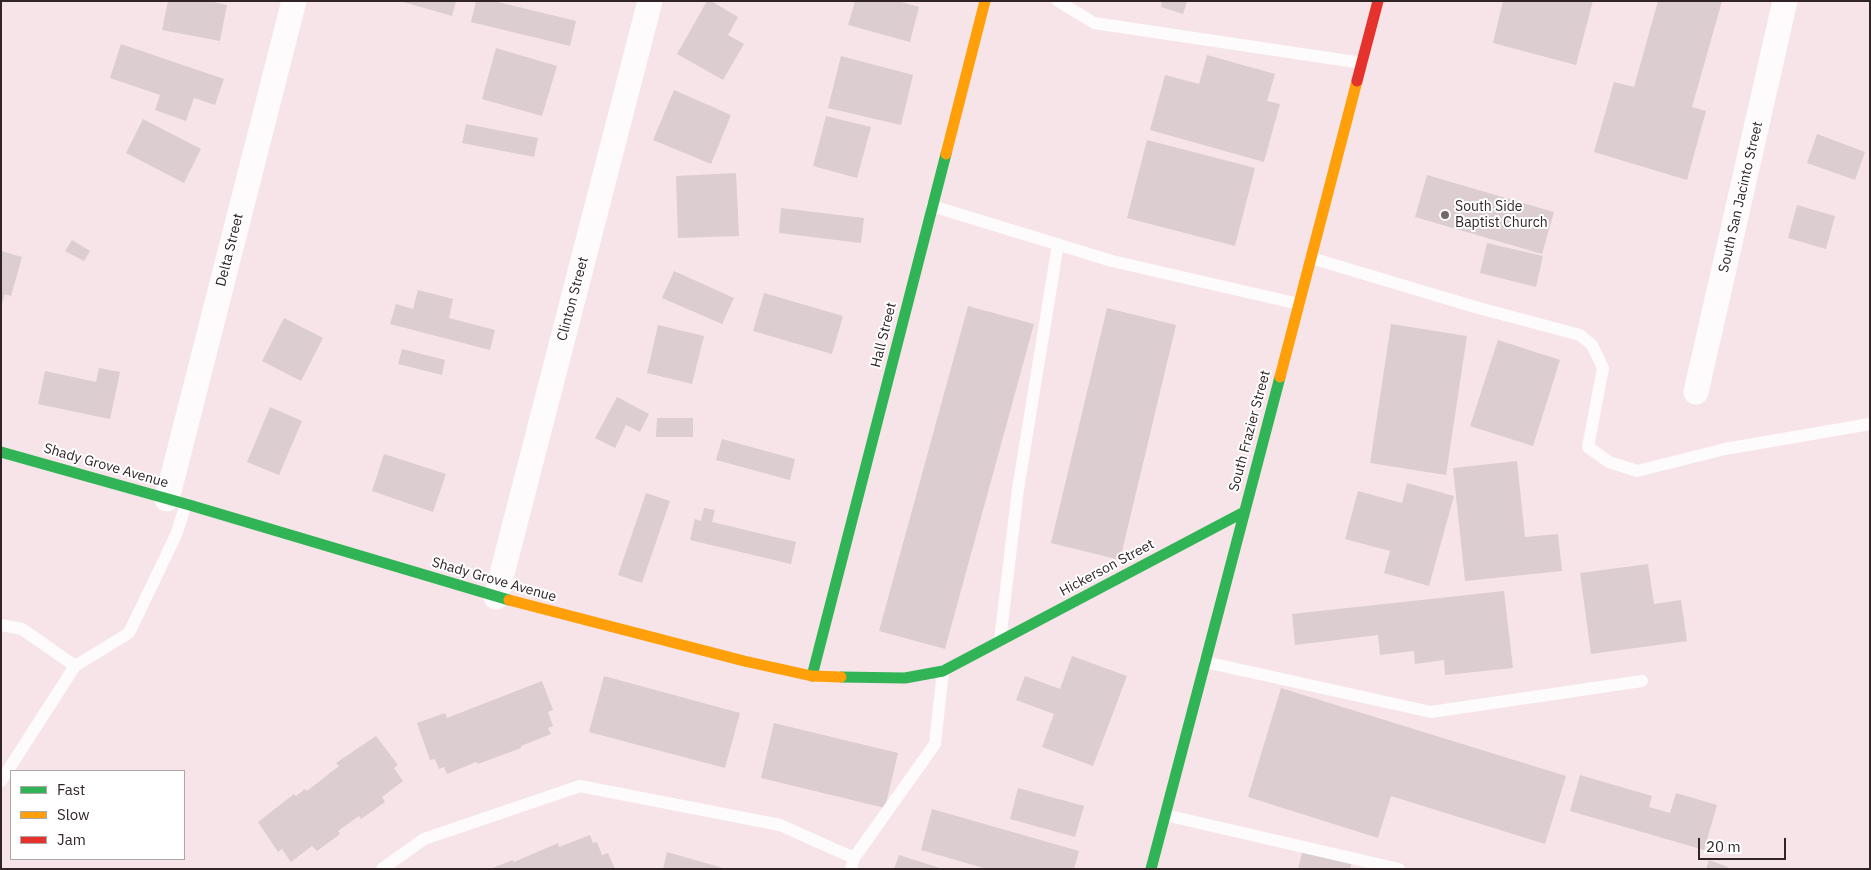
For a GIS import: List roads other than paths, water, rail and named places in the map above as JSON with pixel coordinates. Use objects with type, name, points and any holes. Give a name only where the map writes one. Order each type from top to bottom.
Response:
[{"type":"street","name":"Delta Street","points":[[176,502],[294,1]]},
{"type":"street","name":"Clinton Street","points":[[496,597],[650,1]]},
{"type":"street","name":"Hall Street","points":[[812,676],[985,1]]},
{"type":"street","name":"South Frazier Street","points":[[1151,869],[1378,1]]},
{"type":"street","name":"South San Jacinto Street","points":[[1696,392],[1785,1]]},
{"type":"street","name":"Shady Grove Avenue","points":[[1,452],[496,597],[812,676],[905,678],[943,671],[984,651]]},
{"type":"street","name":"Hickerson Street","points":[[984,651],[1244,512]]},
{"type":"lane","points":[[1058,1],[1094,23],[1362,63]]},
{"type":"lane","points":[[932,206],[1112,261],[1299,304]]},
{"type":"lane","points":[[1000,642],[1018,489],[1058,244]]},
{"type":"lane","points":[[1311,258],[1475,307],[1580,335],[1592,345],[1603,368],[1588,447],[1608,462],[1637,472],[1725,449],[1870,424]]},
{"type":"lane","points":[[1,781],[75,666],[129,632],[176,535],[176,502]]},
{"type":"lane","points":[[1,625],[22,629],[75,666]]},
{"type":"lane","points":[[1205,662],[1431,712],[1642,681]]},
{"type":"lane","points":[[382,869],[424,839],[580,786],[780,825],[852,863],[935,744],[943,671]]},
{"type":"lane","points":[[1165,815],[1398,869]]},
{"type":"place","name":"South Side Baptist Church","points":[[1445,215]]}]
